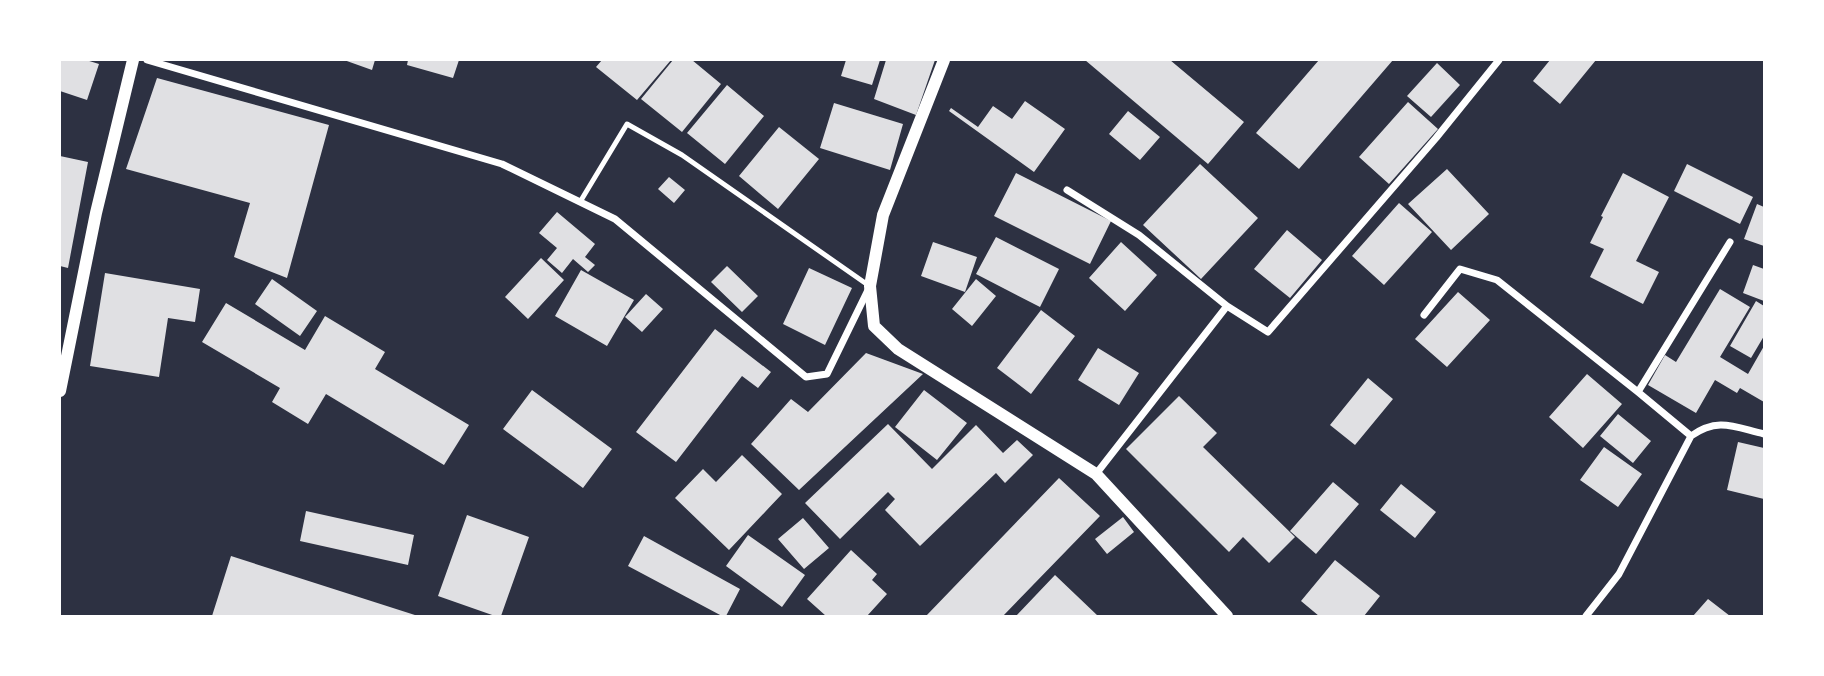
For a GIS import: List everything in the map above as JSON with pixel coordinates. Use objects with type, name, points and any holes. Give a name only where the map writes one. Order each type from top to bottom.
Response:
[{"type":"street","points":[[60,391],[96,213],[133,60]]},
{"type":"street","points":[[147,60],[502,163],[615,219],[806,377],[827,374],[870,286],[883,215],[944,60]]},
{"type":"street","points":[[1066,190],[1139,235],[1227,306],[1268,332],[1436,138],[1499,60]]},
{"type":"street","points":[[1638,392],[1730,242]]},
{"type":"street","points":[[1424,315],[1460,268],[1497,280],[1691,436]]},
{"type":"street","points":[[870,286],[874,326],[898,349],[1096,474],[1227,617]]},
{"type":"street","points":[[1096,474],[1227,306]]},
{"type":"street","points":[[1586,617],[1619,575],[1691,436],[1704,427],[1721,424],[1765,433]]},
{"type":"lane","points":[[580,202],[627,124],[682,155],[870,286]]},
{"type":"building","points":[[60,60],[86,60],[99,64],[87,100],[60,91]]},
{"type":"building","points":[[344,60],[375,60],[372,70]]},
{"type":"building","points":[[408,60],[459,60],[453,78],[407,65]]},
{"type":"building","points":[[602,60],[671,60],[637,100],[596,67]]},
{"type":"building","points":[[673,60],[692,60],[721,84],[682,132],[641,99]]},
{"type":"building","points":[[846,60],[880,60],[872,85],[841,76]]},
{"type":"building","points":[[886,60],[935,60],[916,115],[874,99]]},
{"type":"building","points":[[1085,60],[1170,60],[1244,122],[1208,164]]},
{"type":"building","points":[[1319,60],[1393,60],[1299,169],[1256,133]]},
{"type":"building","points":[[1550,60],[1596,60],[1560,104],[1533,81]]},
{"type":"building","points":[[1437,63],[1460,85],[1431,117],[1407,96]]},
{"type":"building","points":[[157,78],[329,125],[287,278],[234,257],[250,203],[126,169]]},
{"type":"building","points":[[727,85],[764,116],[725,164],[687,133]]},
{"type":"building","points":[[1025,101],[1065,129],[1034,172],[949,111],[951,108],[978,127],[993,106],[1012,119]]},
{"type":"building","points":[[1408,102],[1438,129],[1389,184],[1359,157]]},
{"type":"building","points":[[834,103],[903,124],[890,170],[820,148]]},
{"type":"building","points":[[1128,111],[1160,137],[1140,160],[1109,134]]},
{"type":"building","points":[[779,127],[819,159],[778,209],[739,176]]},
{"type":"building","points":[[60,156],[88,162],[68,268],[60,266]]},
{"type":"building","points":[[1200,164],[1258,218],[1201,279],[1143,225]]},
{"type":"building","points":[[1687,164],[1753,197],[1740,224],[1674,191]]},
{"type":"building","points":[[1447,169],[1489,214],[1451,250],[1408,204]]},
{"type":"building","points":[[1016,173],[1111,221],[1090,264],[994,216]]},
{"type":"building","points":[[1623,173],[1669,197],[1636,261],[1659,272],[1643,304],[1590,277],[1604,249],[1590,243]]},
{"type":"building","points":[[669,177],[685,190],[674,203],[658,189]]},
{"type":"building","points":[[1399,203],[1432,232],[1384,285],[1352,256]]},
{"type":"building","points":[[1757,204],[1764,207],[1764,246],[1744,239]]},
{"type":"building","points":[[557,212],[595,244],[585,257],[595,265],[588,272],[573,259],[562,273],[547,260],[557,248],[539,233]]},
{"type":"building","points":[[1287,230],[1322,260],[1290,298],[1254,269]]},
{"type":"building","points":[[996,237],[1059,269],[1040,307],[976,274]]},
{"type":"building","points":[[933,242],[977,257],[965,292],[921,276]]},
{"type":"building","points":[[1121,242],[1157,275],[1125,311],[1089,278]]},
{"type":"building","points":[[541,258],[564,280],[528,319],[505,297]]},
{"type":"building","points":[[1753,265],[1764,269],[1764,301],[1743,293]]},
{"type":"building","points":[[727,266],[758,296],[742,312],[711,282]]},
{"type":"building","points":[[809,268],[852,288],[825,345],[783,324]]},
{"type":"building","points":[[581,270],[634,300],[607,346],[555,316]]},
{"type":"building","points":[[105,273],[200,289],[195,322],[168,318],[159,377],[90,366]]},
{"type":"building","points":[[272,279],[317,311],[300,336],[255,304]]},
{"type":"building","points":[[976,279],[996,296],[972,326],[952,309]]},
{"type":"building","points":[[1720,289],[1750,307],[1720,357],[1748,374],[1764,346],[1764,402],[1740,388],[1737,393],[1715,380],[1696,413],[1648,385],[1665,355],[1676,362]]},
{"type":"building","points":[[1458,292],[1490,320],[1447,367],[1415,339]]},
{"type":"building","points":[[646,294],[663,309],[642,332],[625,317]]},
{"type":"building","points":[[1756,301],[1764,306],[1764,336],[1751,358],[1730,346]]},
{"type":"building","points":[[226,303],[305,350],[325,316],[385,352],[375,369],[469,425],[444,465],[326,394],[308,424],[272,402],[280,388],[202,342]]},
{"type":"building","points":[[1041,310],[1075,336],[1031,394],[997,368]]},
{"type":"building","points":[[715,329],[771,372],[758,388],[742,376],[676,462],[636,432]]},
{"type":"building","points":[[1098,348],[1139,373],[1119,405],[1078,380]]},
{"type":"building","points":[[866,353],[923,374],[799,490],[751,444],[791,399],[808,412]]},
{"type":"building","points":[[1587,374],[1622,404],[1583,448],[1549,417]]},
{"type":"building","points":[[1368,378],[1393,399],[1355,445],[1330,425]]},
{"type":"building","points":[[532,390],[612,449],[583,488],[503,429]]},
{"type":"building","points":[[924,390],[967,423],[937,460],[895,427]]},
{"type":"building","points":[[1179,396],[1217,433],[1203,447],[1295,537],[1269,563],[1243,537],[1229,552],[1126,449]]},
{"type":"building","points":[[1618,414],[1651,441],[1633,463],[1600,436]]},
{"type":"building","points":[[888,424],[932,469],[976,425],[1003,453],[1017,440],[1033,455],[1005,483],[996,473],[920,546],[885,510],[895,499],[888,492],[840,539],[805,503]]},
{"type":"building","points":[[1738,442],[1764,448],[1764,499],[1727,490]]},
{"type":"building","points":[[1604,447],[1642,474],[1618,507],[1580,480]]},
{"type":"building","points":[[742,455],[782,494],[729,550],[675,498],[703,469],[716,482]]},
{"type":"building","points":[[1059,478],[1100,516],[1003,616],[926,616]]},
{"type":"building","points":[[1333,482],[1359,504],[1316,554],[1290,531]]},
{"type":"building","points":[[1401,484],[1436,512],[1415,538],[1380,510]]},
{"type":"building","points":[[306,511],[414,535],[408,565],[300,541]]},
{"type":"building","points":[[467,515],[529,537],[501,616],[438,596]]},
{"type":"building","points":[[1123,517],[1134,532],[1107,554],[1095,539]]},
{"type":"building","points":[[803,518],[829,548],[804,569],[778,539]]},
{"type":"building","points":[[748,535],[805,575],[782,607],[726,566]]},
{"type":"building","points":[[644,536],[740,589],[726,616],[628,566]]},
{"type":"building","points":[[851,550],[877,574],[872,580],[887,594],[867,616],[826,616],[807,599]]},
{"type":"building","points":[[231,556],[418,616],[212,616]]},
{"type":"building","points":[[1335,560],[1380,596],[1364,616],[1319,616],[1301,601]]},
{"type":"building","points":[[1055,575],[1098,616],[1016,616]]},
{"type":"building","points":[[1708,599],[1730,616],[1693,616]]}]
